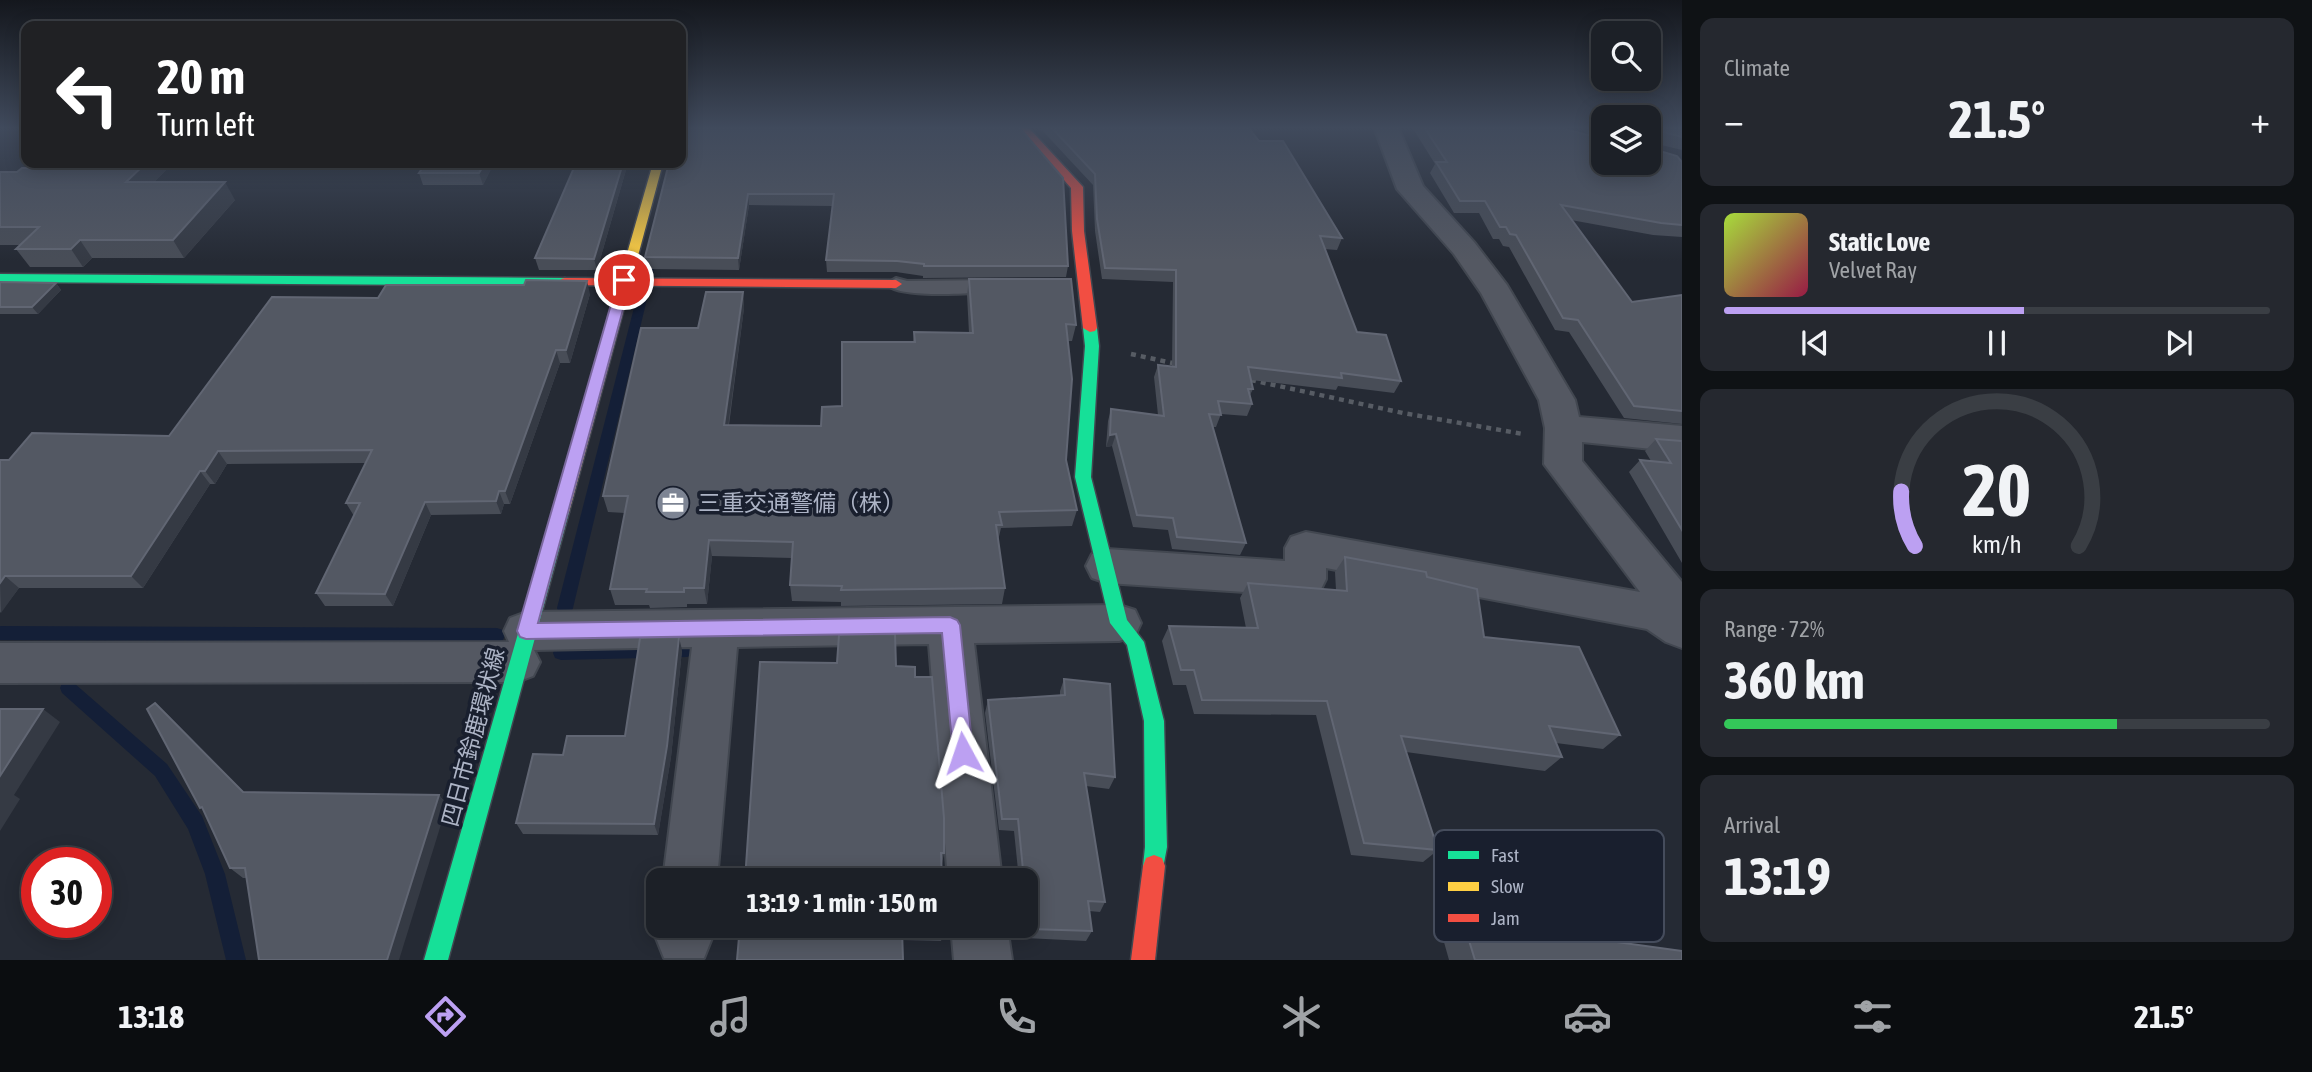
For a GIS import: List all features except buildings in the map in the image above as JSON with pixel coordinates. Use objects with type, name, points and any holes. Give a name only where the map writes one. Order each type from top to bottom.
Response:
[{"type":"street","name":"四日市鈴鹿環状線","points":[[436,960],[655,172]]},
{"type":"street","points":[[1063,172],[1077,187],[1078,230],[1092,346],[1083,477],[1119,623],[1135,642],[1154,721],[1156,848],[1143,960]]},
{"type":"street","points":[[1404,172],[1411,189],[1464,248],[1503,302],[1557,400],[1563,428],[1563,464],[1682,613]]},
{"type":"street","points":[[0,278],[626,280],[896,284]]},
{"type":"street","points":[[1563,428],[1682,439]]},
{"type":"street","points":[[1107,566],[1305,579],[1306,548],[1658,613],[1682,629]]},
{"type":"street","points":[[0,663],[522,647],[716,628],[1119,623]]},
{"type":"street","points":[[950,625],[974,868]]},
{"type":"street","points":[[691,868],[716,628]]},
{"type":"street","points":[[980,938],[983,960]]},
{"type":"lane","points":[[896,284],[905,287],[1016,286]]},
{"type":"lane","points":[[1058,286],[1086,286]]},
{"type":"path","points":[[1092,346],[1187,366]]},
{"type":"path","points":[[1241,378],[1403,413],[1524,434]]},
{"type":"waterway","points":[[565,608],[653,253]]},
{"type":"waterway","points":[[0,633],[497,635]]},
{"type":"waterway","points":[[561,653],[687,650]]},
{"type":"waterway","points":[[68,688],[161,770],[195,823],[215,874],[236,960]]},
{"type":"traffic: fast","points":[[0,278],[565,282]]},
{"type":"traffic: fast","points":[[1090,328],[1092,346],[1083,477],[1119,623],[1135,642],[1154,721],[1154,866]]},
{"type":"traffic: fast","points":[[436,960],[561,512]]},
{"type":"traffic: slow","points":[[561,512],[656,172]]},
{"type":"traffic: jam","points":[[1063,172],[1077,187],[1078,231],[1090,328]]},
{"type":"traffic: jam","points":[[565,282],[896,284]]},
{"type":"traffic: jam","points":[[1143,960],[1154,866]]},
{"type":"place","name":"三重交通警備（株）","points":[[673,503]]},
{"type":"route","points":[[624,280],[526,631],[950,625],[963,753]]}]
